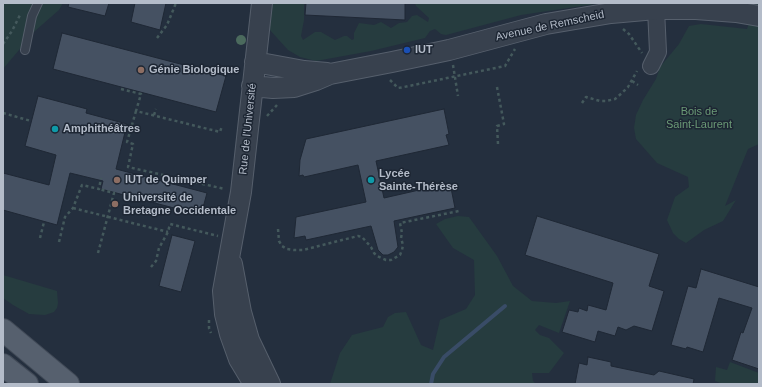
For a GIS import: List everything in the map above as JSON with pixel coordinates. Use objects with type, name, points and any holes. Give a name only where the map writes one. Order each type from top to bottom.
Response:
[{"type":"main road","points":[[3,330],[68,384]]},
{"type":"main road","points":[[3,365],[27,384]]},
{"type":"street","name":"Rue de l'Université","points":[[254,384],[235,350],[225,314],[223,291],[226,268],[226,246],[241,192],[262,3]]},
{"type":"street","name":"Avenue de Remscheid","points":[[252,86],[286,88],[316,80],[330,74],[392,62],[470,44],[546,24],[611,13],[713,10],[759,16]]},
{"type":"street","name":"Avenue de Remscheid","points":[[651,11],[716,21],[759,25]]},
{"type":"street","points":[[645,64],[658,52],[651,11]]},
{"type":"street","name":"Avenue de Remscheid","points":[[256,62],[304,71],[330,74]]},
{"type":"street","name":"Rue de l'Université","points":[[226,246],[249,340],[270,384]]},
{"type":"lane","points":[[25,50],[32,16],[38,3]]},
{"type":"path","points":[[157,38],[167,24],[176,3]]},
{"type":"path","points":[[3,44],[12,31],[22,9]]},
{"type":"path","points":[[582,103],[586,97],[600,101],[614,99],[622,93],[645,64],[629,34],[626,30],[619,29]]},
{"type":"path","points":[[386,78],[398,88],[505,66],[517,45]]},
{"type":"path","points":[[632,81],[638,85]]},
{"type":"path","points":[[497,87],[504,124],[497,126],[498,144]]},
{"type":"path","points":[[121,88],[141,94],[127,142],[134,144],[128,167],[241,192]]},
{"type":"path","points":[[249,116],[266,117],[274,107],[280,103]]},
{"type":"path","points":[[154,115],[156,109]]},
{"type":"path","points":[[136,111],[220,132],[222,126]]},
{"type":"path","points":[[3,113],[31,121]]},
{"type":"path","points":[[99,189],[101,178]]},
{"type":"path","points":[[59,242],[65,217],[73,208],[82,185],[114,193],[98,253]]},
{"type":"path","points":[[73,208],[168,232]]},
{"type":"path","points":[[278,229],[279,241],[286,249],[302,250],[358,236],[362,237],[372,247],[377,256],[386,260],[391,260],[400,255],[402,250],[403,245],[400,223],[459,211]]},
{"type":"path","points":[[40,238],[44,222]]},
{"type":"path","points":[[151,267],[156,260],[159,248],[168,232],[170,224],[226,246]]},
{"type":"green space","points":[[3,3],[63,3],[59,10],[35,31],[3,69]]},
{"type":"green space","points":[[270,3],[304,3],[304,20],[301,36],[303,40],[315,32],[321,32],[335,40],[347,36],[352,40],[354,39],[354,33],[359,23],[374,25],[381,22],[391,28],[399,23],[407,22],[412,16],[417,15],[428,22],[429,18],[416,6],[415,3],[602,3],[521,15],[446,35],[441,34],[435,29],[430,31],[425,38],[371,51],[316,61],[300,57],[288,50],[269,29]]},
{"type":"green space","name":"Bois de Saint-Laurent","points":[[756,3],[759,3],[759,144],[748,149],[725,206],[736,200],[723,221],[704,230],[686,243],[673,233],[667,220],[675,197],[689,187],[688,177],[657,163],[636,139],[634,128],[636,115],[656,79],[660,67],[679,44],[689,26],[701,24],[747,29]]},
{"type":"green space","points":[[458,216],[469,217],[497,256],[513,286],[532,301],[556,303],[570,301],[559,333],[539,325],[535,330],[540,335],[549,338],[564,353],[549,373],[532,373],[533,381],[536,384],[330,384],[340,353],[352,335],[383,327],[388,317],[395,313],[406,312],[421,345],[433,350],[440,320],[466,309],[475,295],[474,260],[453,248],[436,224],[445,219]]},
{"type":"green space","points":[[3,275],[57,291],[57,308],[54,312],[45,315],[29,314],[13,305],[3,298]]},
{"type":"green space","points":[[730,362],[759,373],[759,384],[723,384],[715,381],[716,367],[727,370]]},
{"type":"building","points":[[69,3],[109,3],[105,16],[68,7]]},
{"type":"building","points":[[135,3],[166,3],[160,30],[131,22]]},
{"type":"building","points":[[306,3],[405,3],[405,20],[305,15]]},
{"type":"building","points":[[62,33],[226,76],[216,112],[53,69]]},
{"type":"building","points":[[38,96],[87,109],[86,113],[127,124],[116,169],[207,193],[201,215],[101,189],[103,181],[70,173],[57,225],[3,210],[3,173],[49,185],[56,155],[25,146]]},
{"type":"building","name":"Lycée Sainte-Thérèse","points":[[444,109],[449,134],[446,135],[449,145],[376,161],[384,198],[450,183],[455,208],[394,221],[398,247],[394,252],[388,255],[383,255],[378,250],[371,226],[306,240],[305,236],[294,238],[296,217],[366,202],[358,165],[304,177],[303,175],[299,176],[300,160],[306,139]]},
{"type":"building","points":[[537,216],[659,254],[649,286],[664,291],[652,331],[634,326],[626,330],[618,327],[615,336],[598,331],[595,342],[562,332],[569,310],[578,312],[579,308],[587,311],[588,305],[606,310],[613,283],[525,255]]},
{"type":"building","points":[[172,235],[195,241],[181,292],[159,286]]},
{"type":"building","points":[[701,269],[759,287],[759,369],[732,360],[741,332],[743,333],[752,308],[719,298],[703,352],[687,347],[686,349],[671,345],[688,286],[696,288]]},
{"type":"building","points":[[588,357],[611,362],[611,366],[654,375],[659,371],[694,379],[693,384],[575,384],[579,363],[587,365]]},
{"type":"waterway","points":[[431,384],[433,374],[444,357],[505,306]]},
{"type":"place","name":"IUT","points":[[407,50]]},
{"type":"place","name":"Génie Biologique","points":[[141,70]]},
{"type":"place","name":"Amphithéâtres","points":[[55,129]]},
{"type":"place","name":"IUT de Quimper","points":[[117,180]]},
{"type":"place","name":"Lycée Sainte-Thérèse","points":[[371,180]]},
{"type":"place","name":"Université de Bretagne Occidentale","points":[[115,204]]}]
